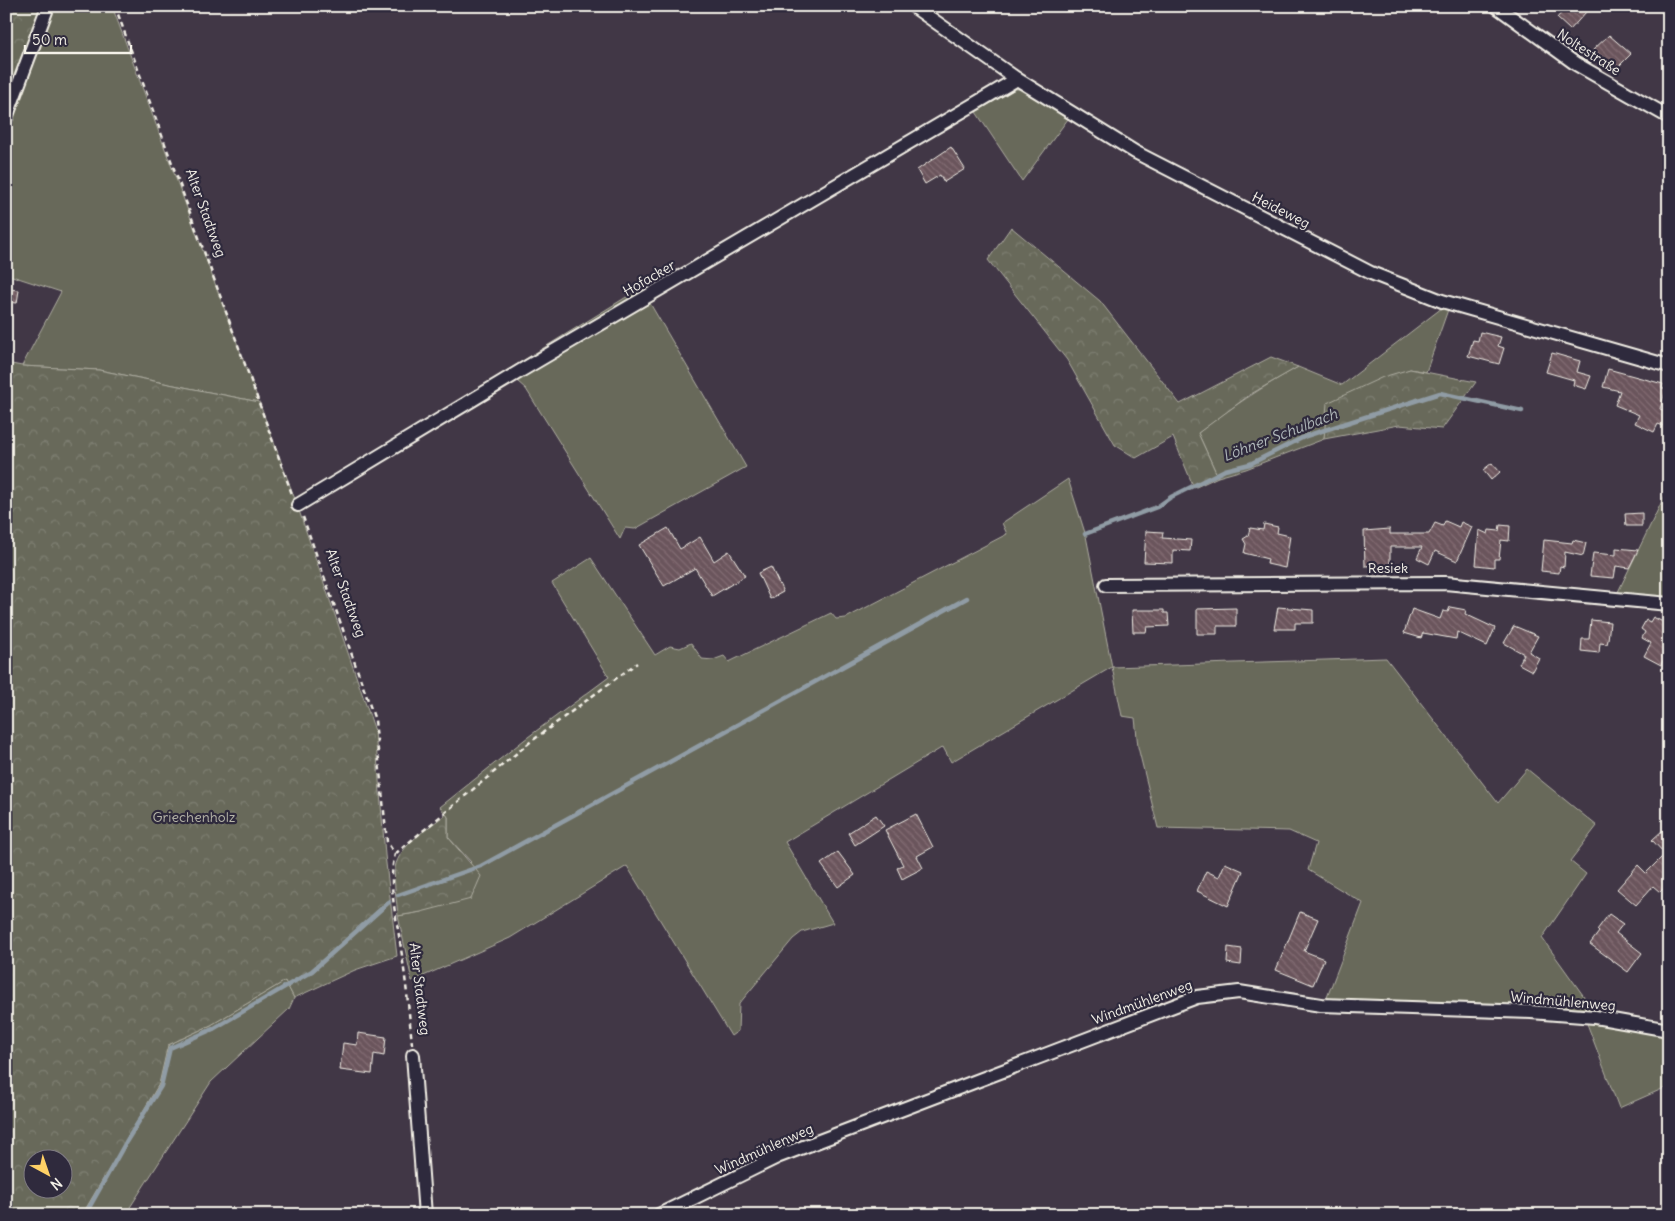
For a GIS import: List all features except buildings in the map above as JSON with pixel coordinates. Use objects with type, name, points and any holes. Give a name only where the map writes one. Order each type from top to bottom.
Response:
[{"type":"street","points":[[6,118],[48,6]]},
{"type":"street","name":"Heideweg","points":[[913,6],[1017,79],[1134,152],[1370,273],[1442,301],[1669,366]]},
{"type":"street","name":"Noltestraße","points":[[1496,6],[1576,64],[1669,117]]},
{"type":"street","name":"Hofacker","points":[[298,505],[522,370],[1017,79]]},
{"type":"street","name":"Resiek","points":[[1106,585],[1445,583],[1669,604]]},
{"type":"street","name":"Windmühlenweg","points":[[659,1215],[777,1157],[1197,997],[1239,992],[1321,1005],[1531,1012],[1595,1017],[1669,1030]]},
{"type":"street","name":"Alter Stadtweg","points":[[413,1054],[425,1215]]},
{"type":"path","name":"Alter Stadtweg","points":[[115,6],[290,490],[298,505],[376,720],[387,842],[395,854],[392,864],[394,917],[401,947],[413,1054]]},
{"type":"path","points":[[395,854],[529,743],[637,663]]},
{"type":"green space","points":[[6,6],[42,6],[6,98]]},
{"type":"green space","points":[[42,6],[112,6],[259,402],[99,370],[22,366],[61,292],[6,274],[6,98]]},
{"type":"green space","points":[[1015,89],[1022,89],[1068,119],[1022,181],[976,112]]},
{"type":"green space","points":[[1011,227],[1100,301],[1180,404],[1271,357],[1298,367],[1251,394],[1198,433],[1218,477],[1194,488],[1173,437],[1136,458],[1115,445],[1067,360],[988,260]]},
{"type":"green space","points":[[641,288],[746,467],[635,529],[625,528],[620,539],[526,389],[517,381],[512,381],[506,371]]},
{"type":"green space","points":[[1451,301],[1426,372],[1410,369],[1328,403],[1324,439],[1246,469],[1218,477],[1198,433],[1246,398],[1298,367],[1342,385]]},
{"type":"green space","name":"Griechenholz","points":[[6,363],[22,366],[99,370],[259,402],[296,502],[375,731],[385,855],[397,956],[355,970],[294,998],[285,981],[211,1025],[168,1045],[159,1084],[82,1215],[6,1215]]},
{"type":"green space","points":[[1410,369],[1476,382],[1442,429],[1399,425],[1324,439],[1327,403],[1383,377]]},
{"type":"green space","points":[[1068,479],[1086,536],[1112,667],[951,762],[943,747],[785,842],[833,923],[802,932],[793,939],[739,1004],[738,1031],[731,1036],[627,866],[510,938],[412,981],[398,916],[421,912],[471,862],[448,837],[448,817],[440,807],[524,740],[609,677],[552,583],[591,558],[655,655],[670,646],[680,648],[691,643],[702,659],[713,660],[724,656],[729,662],[831,613],[836,619],[846,618],[1007,534],[1002,523]]},
{"type":"green space","points":[[1669,486],[1669,598],[1617,594],[1664,497]]},
{"type":"green space","points":[[1386,658],[1498,803],[1527,769],[1597,826],[1570,861],[1586,874],[1542,938],[1603,1023],[1669,1030],[1669,1086],[1619,1108],[1583,1013],[1326,1000],[1363,903],[1308,870],[1316,843],[1289,831],[1158,828],[1138,747],[1135,718],[1122,716],[1112,667]]},
{"type":"green space","points":[[446,814],[448,817],[448,837],[481,876],[471,899],[398,916],[394,880],[398,860],[408,844]]},
{"type":"green space","points":[[285,981],[294,998],[289,1009],[211,1082],[125,1215],[82,1215],[159,1084],[168,1045],[211,1025]]},
{"type":"waterway","name":"Löhner Schulbach","points":[[1085,534],[1157,507],[1171,497],[1225,470],[1250,464],[1306,436],[1440,393],[1522,411]]},
{"type":"waterway","points":[[398,895],[481,866],[967,598]]},
{"type":"waterway","points":[[85,1215],[126,1142],[161,1086],[170,1048],[213,1029],[312,971],[389,902]]}]
